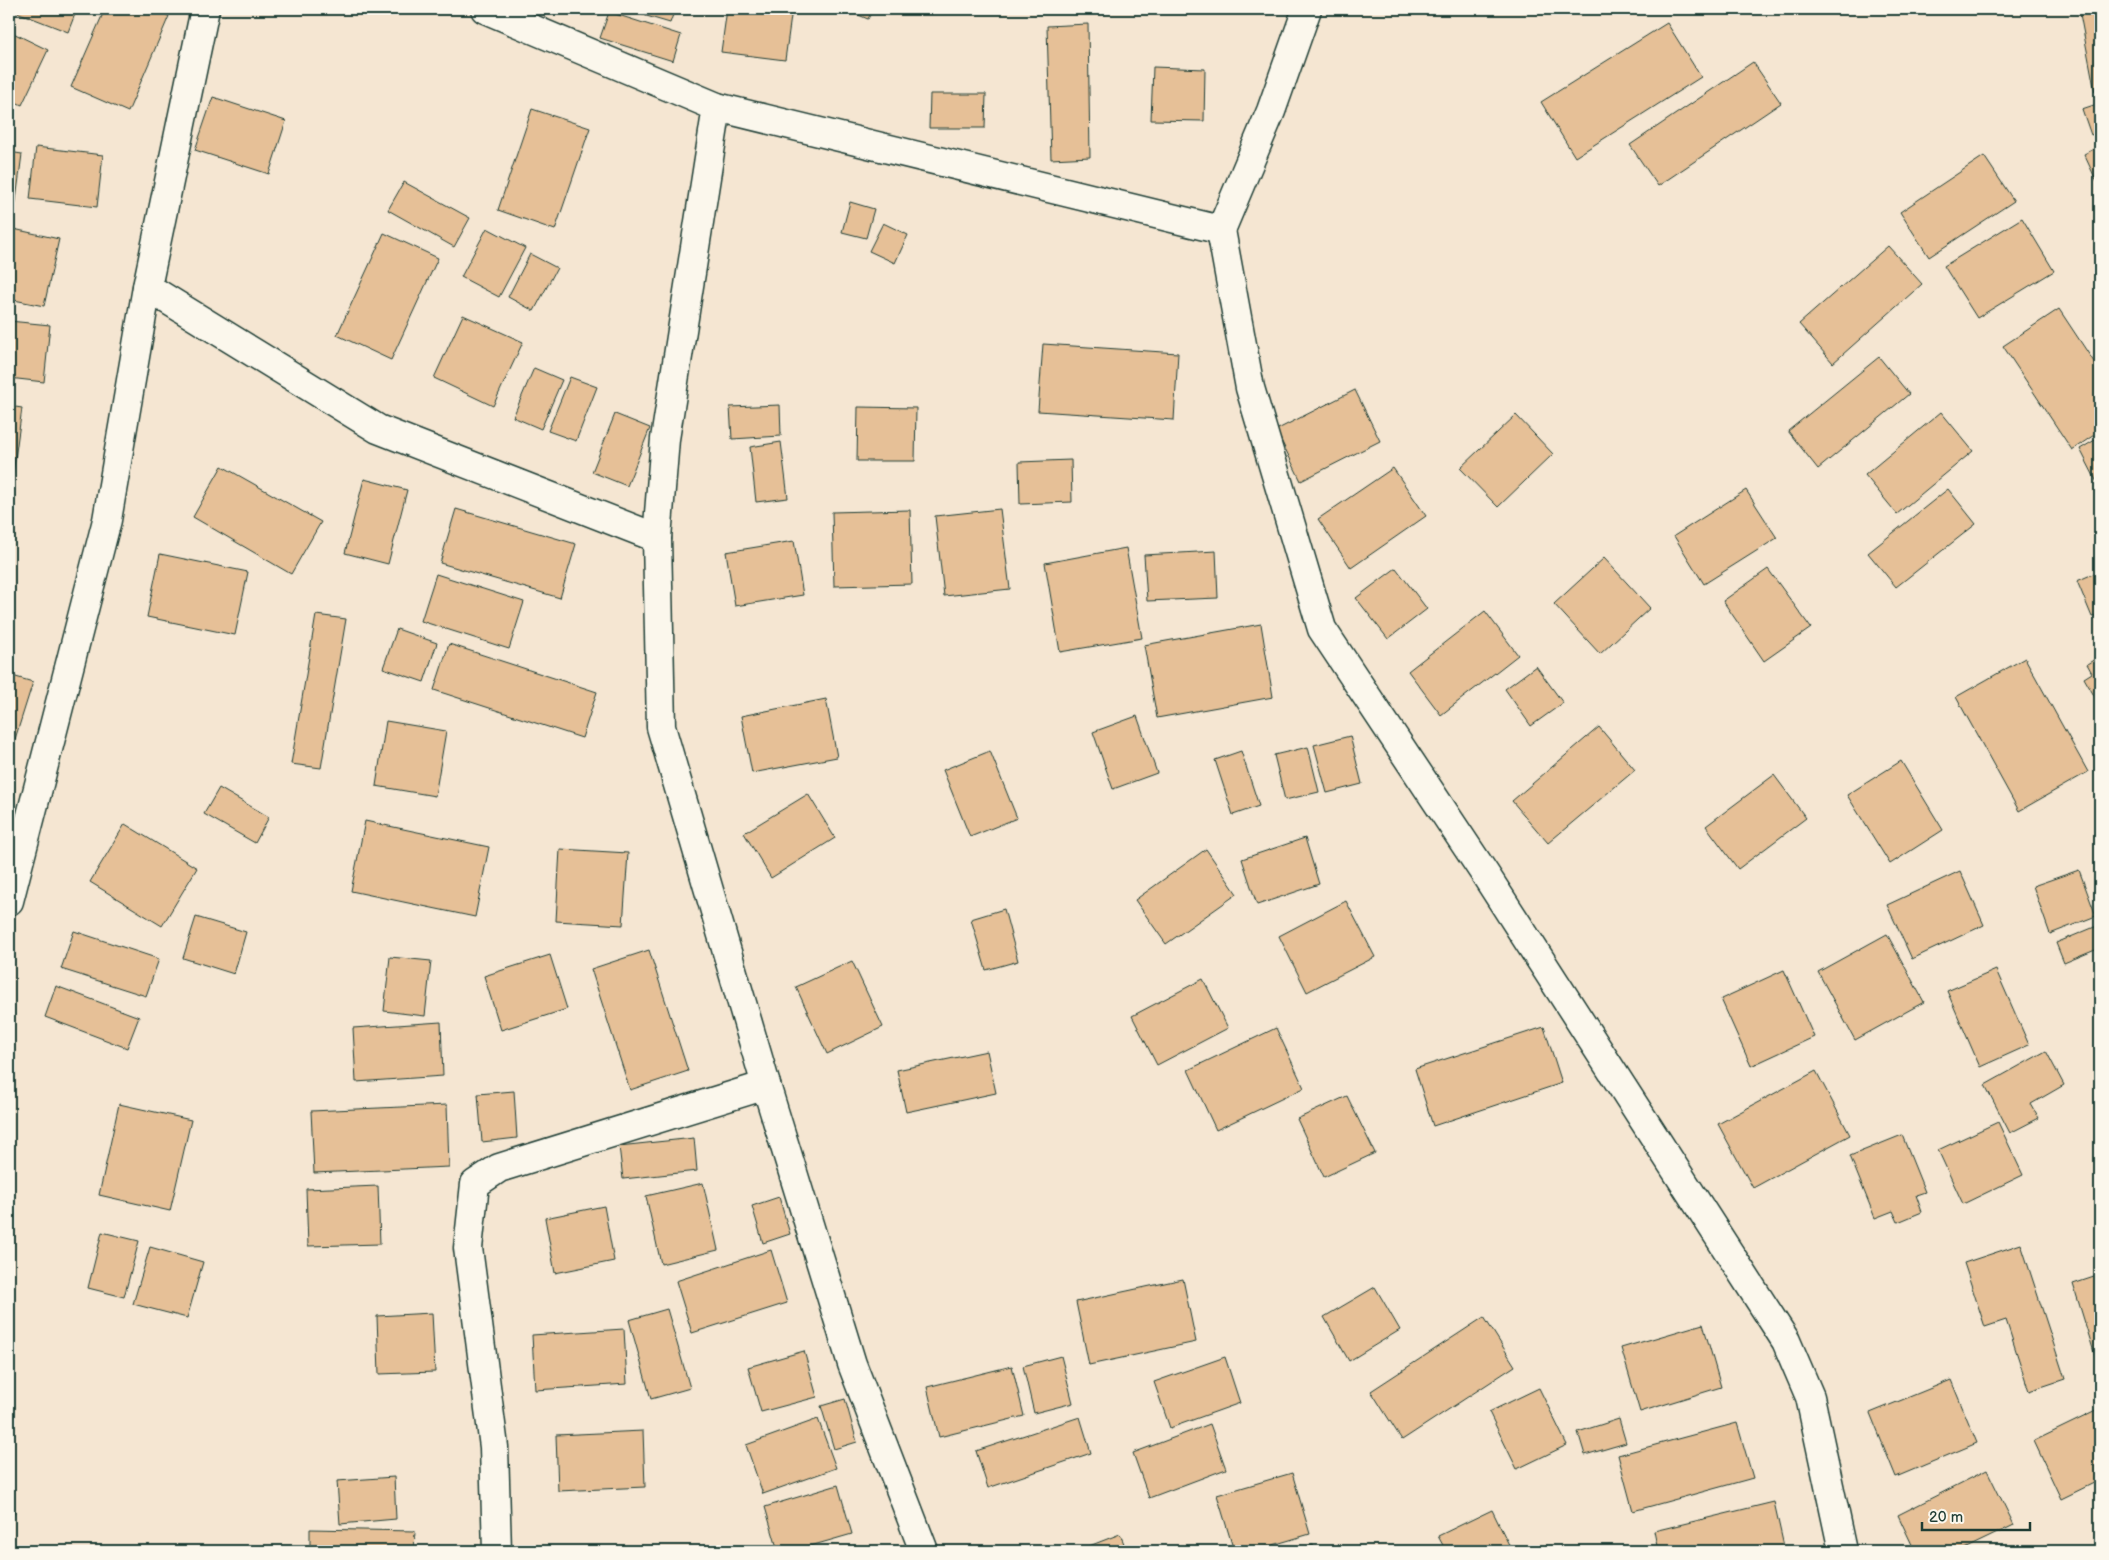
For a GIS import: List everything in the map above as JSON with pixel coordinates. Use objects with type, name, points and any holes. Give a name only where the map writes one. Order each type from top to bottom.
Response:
[{"type":"street","points":[[9,901],[107,520],[147,287],[205,9]]},
{"type":"street","points":[[485,9],[717,107],[1221,230]]},
{"type":"street","points":[[1307,9],[1271,111],[1221,230],[1250,388],[1322,629],[1485,874],[1786,1342],[1810,1397],[1842,1551]]},
{"type":"street","points":[[717,107],[665,440],[657,538],[661,727],[766,1085],[852,1364],[924,1551]]},
{"type":"street","points":[[147,287],[378,429],[657,538]]},
{"type":"street","points":[[497,1551],[494,1447],[468,1248],[475,1184],[499,1168],[766,1085]]},
{"type":"building","points":[[9,9],[77,9],[68,32]]},
{"type":"building","points":[[105,9],[152,9],[169,16],[128,112],[71,87]]},
{"type":"building","points":[[623,9],[675,9],[670,23]]},
{"type":"building","points":[[727,9],[792,9],[785,60],[721,52]]},
{"type":"building","points":[[844,9],[873,9],[868,19]]},
{"type":"building","points":[[2100,10],[2100,91],[2095,92],[2080,14]]},
{"type":"building","points":[[609,12],[681,35],[673,61],[600,38]]},
{"type":"building","points":[[1667,23],[1701,77],[1575,157],[1541,102]]},
{"type":"building","points":[[1088,24],[1090,157],[1051,159],[1047,26]]},
{"type":"building","points":[[9,31],[48,50],[22,105],[9,99]]},
{"type":"building","points":[[1753,62],[1781,103],[1658,186],[1630,145]]},
{"type":"building","points":[[1153,67],[1205,69],[1204,121],[1151,120]]},
{"type":"building","points":[[930,94],[986,94],[985,128],[929,128]]},
{"type":"building","points":[[213,97],[286,121],[269,174],[195,150]]},
{"type":"building","points":[[2100,103],[2100,132],[2091,135],[2082,109]]},
{"type":"building","points":[[532,109],[590,128],[555,230],[498,210]]},
{"type":"building","points":[[2100,146],[2100,180],[2097,182],[2084,154]]},
{"type":"building","points":[[36,147],[103,155],[97,207],[30,199]]},
{"type":"building","points":[[9,152],[22,154],[15,208],[9,207]]},
{"type":"building","points":[[1984,156],[2014,201],[1929,257],[1900,212]]},
{"type":"building","points":[[404,182],[470,218],[454,247],[388,210]]},
{"type":"building","points":[[850,202],[874,209],[866,238],[842,232]]},
{"type":"building","points":[[2022,218],[2054,271],[1977,318],[1944,266]]},
{"type":"building","points":[[883,223],[908,235],[895,263],[869,251]]},
{"type":"building","points":[[9,228],[59,239],[44,306],[9,299]]},
{"type":"building","points":[[487,228],[525,248],[499,297],[461,277]]},
{"type":"building","points":[[384,233],[438,258],[391,360],[337,335]]},
{"type":"building","points":[[1888,246],[1922,284],[1833,363],[1799,324]]},
{"type":"building","points":[[530,254],[557,268],[534,311],[508,297]]},
{"type":"building","points":[[2059,309],[2100,371],[2100,431],[2072,450],[2003,346]]},
{"type":"building","points":[[463,315],[523,342],[493,406],[434,378]]},
{"type":"building","points":[[9,321],[50,325],[44,382],[9,378]]},
{"type":"building","points":[[1043,344],[1178,353],[1174,420],[1038,411]]},
{"type":"building","points":[[1879,357],[1909,394],[1818,469],[1788,431]]},
{"type":"building","points":[[534,368],[562,380],[541,429],[513,417]]},
{"type":"building","points":[[570,377],[597,387],[576,441],[548,431]]},
{"type":"building","points":[[1355,390],[1380,441],[1301,481],[1276,430]]},
{"type":"building","points":[[780,405],[781,436],[732,439],[730,407]]},
{"type":"building","points":[[9,406],[22,408],[13,474],[9,473]]},
{"type":"building","points":[[858,407],[916,408],[915,461],[857,461]]},
{"type":"building","points":[[1941,412],[1973,451],[1897,514],[1865,475]]},
{"type":"building","points":[[615,414],[650,428],[627,486],[592,472]]},
{"type":"building","points":[[1516,415],[1553,454],[1498,507],[1460,468]]},
{"type":"building","points":[[2100,437],[2100,488],[2080,449]]},
{"type":"building","points":[[781,442],[788,498],[756,502],[750,447]]},
{"type":"building","points":[[1071,460],[1072,502],[1020,504],[1019,462]]},
{"type":"building","points":[[222,466],[321,522],[291,574],[193,517]]},
{"type":"building","points":[[1393,468],[1426,516],[1351,568],[1318,519]]},
{"type":"building","points":[[364,479],[407,490],[388,564],[345,553]]},
{"type":"building","points":[[1948,489],[1976,524],[1896,587],[1868,553]]},
{"type":"building","points":[[1746,490],[1777,538],[1704,584],[1674,536]]},
{"type":"building","points":[[456,509],[576,544],[560,598],[440,563]]},
{"type":"building","points":[[1000,509],[1010,589],[944,596],[935,516]]},
{"type":"building","points":[[910,510],[912,584],[834,586],[832,512]]},
{"type":"building","points":[[794,541],[803,595],[735,606],[726,552]]},
{"type":"building","points":[[1126,548],[1142,638],[1060,652],[1045,563]]},
{"type":"building","points":[[1216,551],[1218,598],[1147,601],[1144,555]]},
{"type":"building","points":[[160,554],[248,572],[235,635],[147,617]]},
{"type":"building","points":[[1604,558],[1650,608],[1600,654],[1554,604]]},
{"type":"building","points":[[1396,568],[1427,609],[1388,639],[1356,598]]},
{"type":"building","points":[[1768,569],[1811,628],[1764,661],[1723,601]]},
{"type":"building","points":[[2100,571],[2100,614],[2092,617],[2077,581]]},
{"type":"building","points":[[436,574],[524,602],[509,649],[421,621]]},
{"type":"building","points":[[1485,611],[1518,655],[1441,715],[1408,671]]},
{"type":"building","points":[[316,615],[346,619],[321,768],[291,764]]},
{"type":"building","points":[[1261,624],[1273,697],[1157,718],[1144,645]]},
{"type":"building","points":[[397,629],[437,643],[424,682],[383,668]]},
{"type":"building","points":[[449,644],[597,692],[582,738],[434,690]]},
{"type":"building","points":[[2100,656],[2100,706],[2084,678],[2092,673],[2087,664]]},
{"type":"building","points":[[2025,658],[2088,772],[2019,811],[1956,697]]},
{"type":"building","points":[[1536,666],[1563,703],[1531,726],[1505,689]]},
{"type":"building","points":[[9,675],[33,682],[15,739],[9,737]]},
{"type":"building","points":[[826,699],[837,757],[752,773],[741,716]]},
{"type":"building","points":[[1137,716],[1157,773],[1113,789],[1093,732]]},
{"type":"building","points":[[386,721],[446,731],[435,796],[376,786]]},
{"type":"building","points":[[1599,727],[1635,770],[1548,843],[1512,801]]},
{"type":"building","points":[[1350,736],[1362,784],[1327,793],[1314,745]]},
{"type":"building","points":[[1308,747],[1319,792],[1285,800],[1274,755]]},
{"type":"building","points":[[990,751],[1017,818],[970,837],[943,770]]},
{"type":"building","points":[[1241,751],[1259,806],[1233,815],[1215,760]]},
{"type":"building","points":[[1901,761],[1943,830],[1890,864],[1847,795]]},
{"type":"building","points":[[1774,775],[1806,818],[1738,869],[1706,826]]},
{"type":"building","points":[[219,788],[269,817],[255,843],[204,814]]},
{"type":"building","points":[[808,794],[835,838],[771,878],[744,833]]},
{"type":"building","points":[[365,821],[489,847],[475,917],[351,891]]},
{"type":"building","points":[[125,824],[197,868],[162,926],[90,882]]},
{"type":"building","points":[[1305,838],[1319,884],[1257,905],[1242,859]]},
{"type":"building","points":[[560,849],[628,853],[623,925],[556,921]]},
{"type":"building","points":[[1206,849],[1237,894],[1166,944],[1135,900]]},
{"type":"building","points":[[2079,870],[2096,916],[2050,934],[2033,886]]},
{"type":"building","points":[[1960,871],[1984,925],[1912,959],[1887,905]]},
{"type":"building","points":[[1346,901],[1375,957],[1307,992],[1279,936]]},
{"type":"building","points":[[1004,909],[1018,961],[986,970],[971,919]]},
{"type":"building","points":[[196,917],[246,932],[234,974],[183,958]]},
{"type":"building","points":[[2097,926],[2100,934],[2100,948],[2064,963],[2056,943]]},
{"type":"building","points":[[74,931],[159,959],[146,996],[61,969]]},
{"type":"building","points":[[1887,934],[1924,1002],[1855,1040],[1818,972]]},
{"type":"building","points":[[649,950],[688,1071],[630,1090],[591,969]]},
{"type":"building","points":[[550,955],[567,1009],[501,1030],[484,976]]},
{"type":"building","points":[[390,957],[431,961],[425,1016],[384,1011]]},
{"type":"building","points":[[852,961],[883,1027],[827,1054],[796,987]]},
{"type":"building","points":[[1784,970],[1814,1037],[1751,1066],[1721,999]]},
{"type":"building","points":[[1996,970],[2029,1045],[1980,1067],[1947,991]]},
{"type":"building","points":[[1203,979],[1228,1028],[1157,1065],[1132,1016]]},
{"type":"building","points":[[56,986],[139,1017],[127,1048],[45,1017]]},
{"type":"building","points":[[441,1022],[443,1076],[356,1082],[353,1028]]},
{"type":"building","points":[[1544,1027],[1562,1083],[1433,1126],[1415,1069]]},
{"type":"building","points":[[1276,1028],[1304,1088],[1216,1130],[1188,1070]]},
{"type":"building","points":[[987,1051],[996,1093],[906,1112],[897,1070]]},
{"type":"building","points":[[2046,1051],[2064,1085],[2031,1104],[2039,1118],[2010,1133],[1985,1085]]},
{"type":"building","points":[[1816,1071],[1850,1135],[1753,1188],[1718,1124]]},
{"type":"building","points":[[514,1091],[517,1138],[482,1142],[478,1094]]},
{"type":"building","points":[[1347,1096],[1375,1153],[1324,1177],[1297,1119]]},
{"type":"building","points":[[119,1104],[191,1120],[170,1211],[99,1195]]},
{"type":"building","points":[[447,1105],[449,1167],[314,1173],[311,1111]]},
{"type":"building","points":[[1998,1122],[2023,1175],[1963,1204],[1938,1150]]},
{"type":"building","points":[[1902,1135],[1925,1192],[1916,1195],[1922,1212],[1898,1222],[1893,1211],[1875,1218],[1850,1156]]},
{"type":"building","points":[[694,1138],[697,1171],[623,1179],[619,1146]]},
{"type":"building","points":[[703,1183],[718,1250],[661,1264],[646,1196]]},
{"type":"building","points":[[378,1186],[380,1244],[308,1246],[306,1189]]},
{"type":"building","points":[[779,1197],[790,1234],[763,1243],[752,1206]]},
{"type":"building","points":[[604,1206],[614,1261],[555,1273],[545,1218]]},
{"type":"building","points":[[102,1232],[139,1241],[124,1297],[88,1288]]},
{"type":"building","points":[[2021,1244],[2065,1379],[2029,1391],[2006,1320],[1985,1327],[1964,1263]]},
{"type":"building","points":[[150,1247],[203,1262],[187,1318],[133,1304]]},
{"type":"building","points":[[771,1250],[787,1303],[692,1333],[676,1281]]},
{"type":"building","points":[[2100,1275],[2100,1361],[2097,1362],[2073,1284]]},
{"type":"building","points":[[1183,1279],[1196,1342],[1089,1365],[1076,1302]]},
{"type":"building","points":[[1375,1287],[1400,1330],[1349,1361],[1324,1317]]},
{"type":"building","points":[[667,1309],[690,1388],[651,1399],[629,1320]]},
{"type":"building","points":[[432,1313],[435,1372],[379,1374],[377,1316]]},
{"type":"building","points":[[1484,1317],[1515,1366],[1402,1440],[1371,1391]]},
{"type":"building","points":[[1703,1324],[1721,1387],[1640,1412],[1621,1348]]},
{"type":"building","points":[[624,1329],[627,1384],[535,1390],[532,1335]]},
{"type":"building","points":[[804,1351],[817,1397],[761,1412],[748,1367]]},
{"type":"building","points":[[1061,1356],[1073,1403],[1034,1413],[1023,1366]]},
{"type":"building","points":[[1225,1357],[1240,1403],[1170,1428],[1154,1382]]},
{"type":"building","points":[[1012,1366],[1024,1416],[939,1437],[927,1387]]},
{"type":"building","points":[[1951,1380],[1977,1443],[1896,1477],[1870,1413]]},
{"type":"building","points":[[1539,1388],[1567,1445],[1517,1469],[1489,1412]]},
{"type":"building","points":[[845,1399],[857,1442],[834,1449],[821,1406]]},
{"type":"building","points":[[2100,1409],[2100,1480],[2061,1499],[2034,1441]]},
{"type":"building","points":[[1080,1417],[1091,1453],[988,1488],[976,1451]]},
{"type":"building","points":[[818,1419],[836,1468],[763,1494],[746,1445]]},
{"type":"building","points":[[1619,1419],[1626,1443],[1585,1455],[1578,1432]]},
{"type":"building","points":[[1737,1423],[1753,1478],[1633,1511],[1618,1455]]},
{"type":"building","points":[[1210,1424],[1226,1469],[1149,1498],[1133,1453]]},
{"type":"building","points":[[643,1431],[645,1487],[558,1491],[556,1435]]},
{"type":"building","points":[[1987,1470],[2014,1525],[1960,1551],[1915,1551],[1898,1515]]},
{"type":"building","points":[[1292,1473],[1310,1534],[1253,1551],[1234,1551],[1217,1495]]},
{"type":"building","points":[[394,1477],[396,1519],[340,1524],[337,1481]]},
{"type":"building","points":[[838,1485],[852,1534],[793,1551],[778,1551],[765,1507]]},
{"type":"building","points":[[1774,1502],[1785,1551],[1658,1551],[1654,1531]]},
{"type":"building","points":[[9,1509],[15,1511],[9,1528]]},
{"type":"building","points":[[1492,1510],[1512,1551],[1446,1551],[1438,1536]]},
{"type":"building","points":[[310,1529],[415,1531],[414,1551],[310,1551]]},
{"type":"building","points":[[1120,1534],[1127,1551],[1079,1551],[1079,1550]]},
{"type":"building","points":[[1313,1545],[1315,1551],[1294,1551]]},
{"type":"building","points":[[430,1547],[490,1547],[490,1551],[430,1551]]}]
